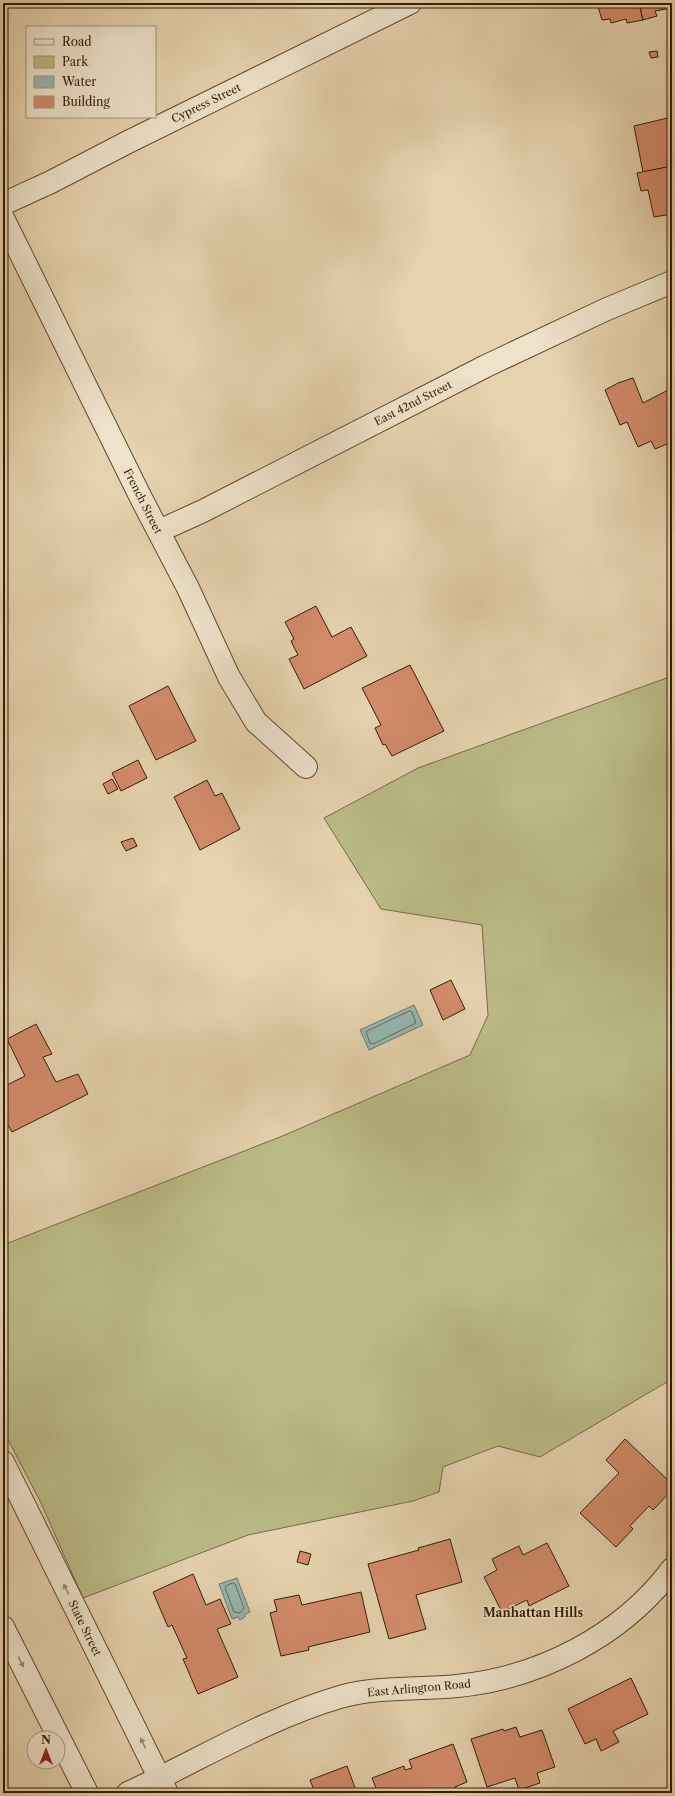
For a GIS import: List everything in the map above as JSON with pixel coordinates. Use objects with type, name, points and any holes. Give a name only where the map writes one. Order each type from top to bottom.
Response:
[{"type":"street","name":"Cypress Street","points":[[3,204],[51,182],[126,143],[410,3]]},
{"type":"street","name":"French Street","points":[[3,218],[158,531],[188,588],[229,678],[256,722],[306,767]]},
{"type":"street","name":"East 42nd Street","points":[[158,531],[203,511],[486,366],[607,309],[672,282]]},
{"type":"street","name":"State Street","points":[[3,1462],[164,1786]]},
{"type":"street","name":"East Arlington Road","points":[[128,1793],[164,1786],[270,1723],[305,1708],[342,1696],[380,1689],[457,1686],[489,1681],[527,1671],[564,1656],[629,1616],[656,1591],[672,1569]]},
{"type":"street","points":[[3,1627],[87,1793]]},
{"type":"green space","points":[[672,676],[672,1379],[540,1457],[498,1446],[443,1467],[439,1492],[413,1501],[248,1535],[83,1598],[41,1503],[3,1430],[3,1245],[280,1137],[470,1055],[488,1015],[482,925],[381,909],[324,818],[418,768]]},
{"type":"water","points":[[414,1005],[423,1025],[369,1050],[360,1030]]},
{"type":"water","points":[[237,1578],[250,1612],[245,1614],[245,1617],[240,1620],[238,1617],[232,1619],[219,1584]]},
{"type":"building","points":[[597,3],[639,3],[643,20],[627,23],[626,19],[611,23],[610,19],[602,20]]},
{"type":"building","points":[[639,3],[672,3],[672,8],[655,11],[657,16],[643,20]]},
{"type":"building","points":[[657,51],[658,57],[651,58],[649,52]]},
{"type":"building","points":[[672,117],[672,166],[643,172],[634,126]]},
{"type":"building","points":[[672,166],[672,214],[654,217],[648,190],[641,191],[637,173]]},
{"type":"building","points":[[633,378],[643,403],[672,388],[672,442],[655,449],[651,441],[638,447],[627,422],[620,425],[605,390],[618,383]]},
{"type":"building","points":[[316,606],[332,637],[351,627],[367,656],[304,689],[289,659],[298,655],[291,641],[294,639],[285,622]]},
{"type":"building","points":[[410,665],[444,731],[392,756],[385,744],[383,745],[375,728],[381,725],[362,688]]},
{"type":"building","points":[[168,686],[196,741],[156,760],[129,706]]},
{"type":"building","points":[[138,760],[147,778],[121,791],[112,773]]},
{"type":"building","points":[[112,779],[118,789],[108,794],[103,784]]},
{"type":"building","points":[[207,780],[215,796],[222,793],[240,829],[200,850],[174,797]]},
{"type":"building","points":[[133,838],[137,846],[126,851],[121,842]]},
{"type":"building","points":[[451,980],[465,1009],[443,1020],[430,990]]},
{"type":"building","points":[[36,1024],[52,1054],[43,1057],[56,1082],[78,1074],[88,1094],[12,1132],[3,1116],[3,1087],[25,1076],[7,1039]]},
{"type":"building","points":[[625,1439],[672,1484],[672,1490],[653,1510],[649,1506],[630,1526],[633,1529],[616,1547],[580,1513],[619,1473],[606,1460]]},
{"type":"building","points":[[450,1539],[462,1582],[416,1595],[426,1629],[389,1639],[368,1564],[419,1550],[418,1548]]},
{"type":"building","points":[[547,1543],[569,1586],[529,1606],[527,1600],[502,1612],[484,1577],[497,1570],[492,1559],[519,1546],[523,1555]]},
{"type":"building","points":[[300,1551],[311,1554],[308,1565],[297,1562]]},
{"type":"building","points":[[193,1574],[206,1605],[220,1599],[231,1624],[217,1629],[238,1677],[198,1694],[183,1659],[187,1658],[172,1625],[168,1627],[153,1592]]},
{"type":"building","points":[[361,1592],[370,1632],[308,1647],[309,1650],[281,1656],[270,1613],[277,1611],[274,1600],[299,1595],[302,1605]]},
{"type":"building","points":[[631,1678],[648,1714],[613,1731],[619,1742],[601,1751],[596,1739],[585,1744],[568,1709]]},
{"type":"building","points":[[516,1727],[520,1737],[542,1730],[555,1767],[537,1773],[540,1783],[519,1790],[515,1778],[487,1787],[471,1739],[503,1729],[504,1731]]},
{"type":"building","points":[[453,1744],[467,1782],[455,1787],[458,1793],[378,1793],[372,1778],[404,1766],[405,1770],[412,1768],[409,1760]]},
{"type":"building","points":[[347,1766],[357,1793],[306,1793],[314,1790],[310,1780]]},
{"type":"district","name":"Manhattan Hills","points":[[533,1613]]}]
